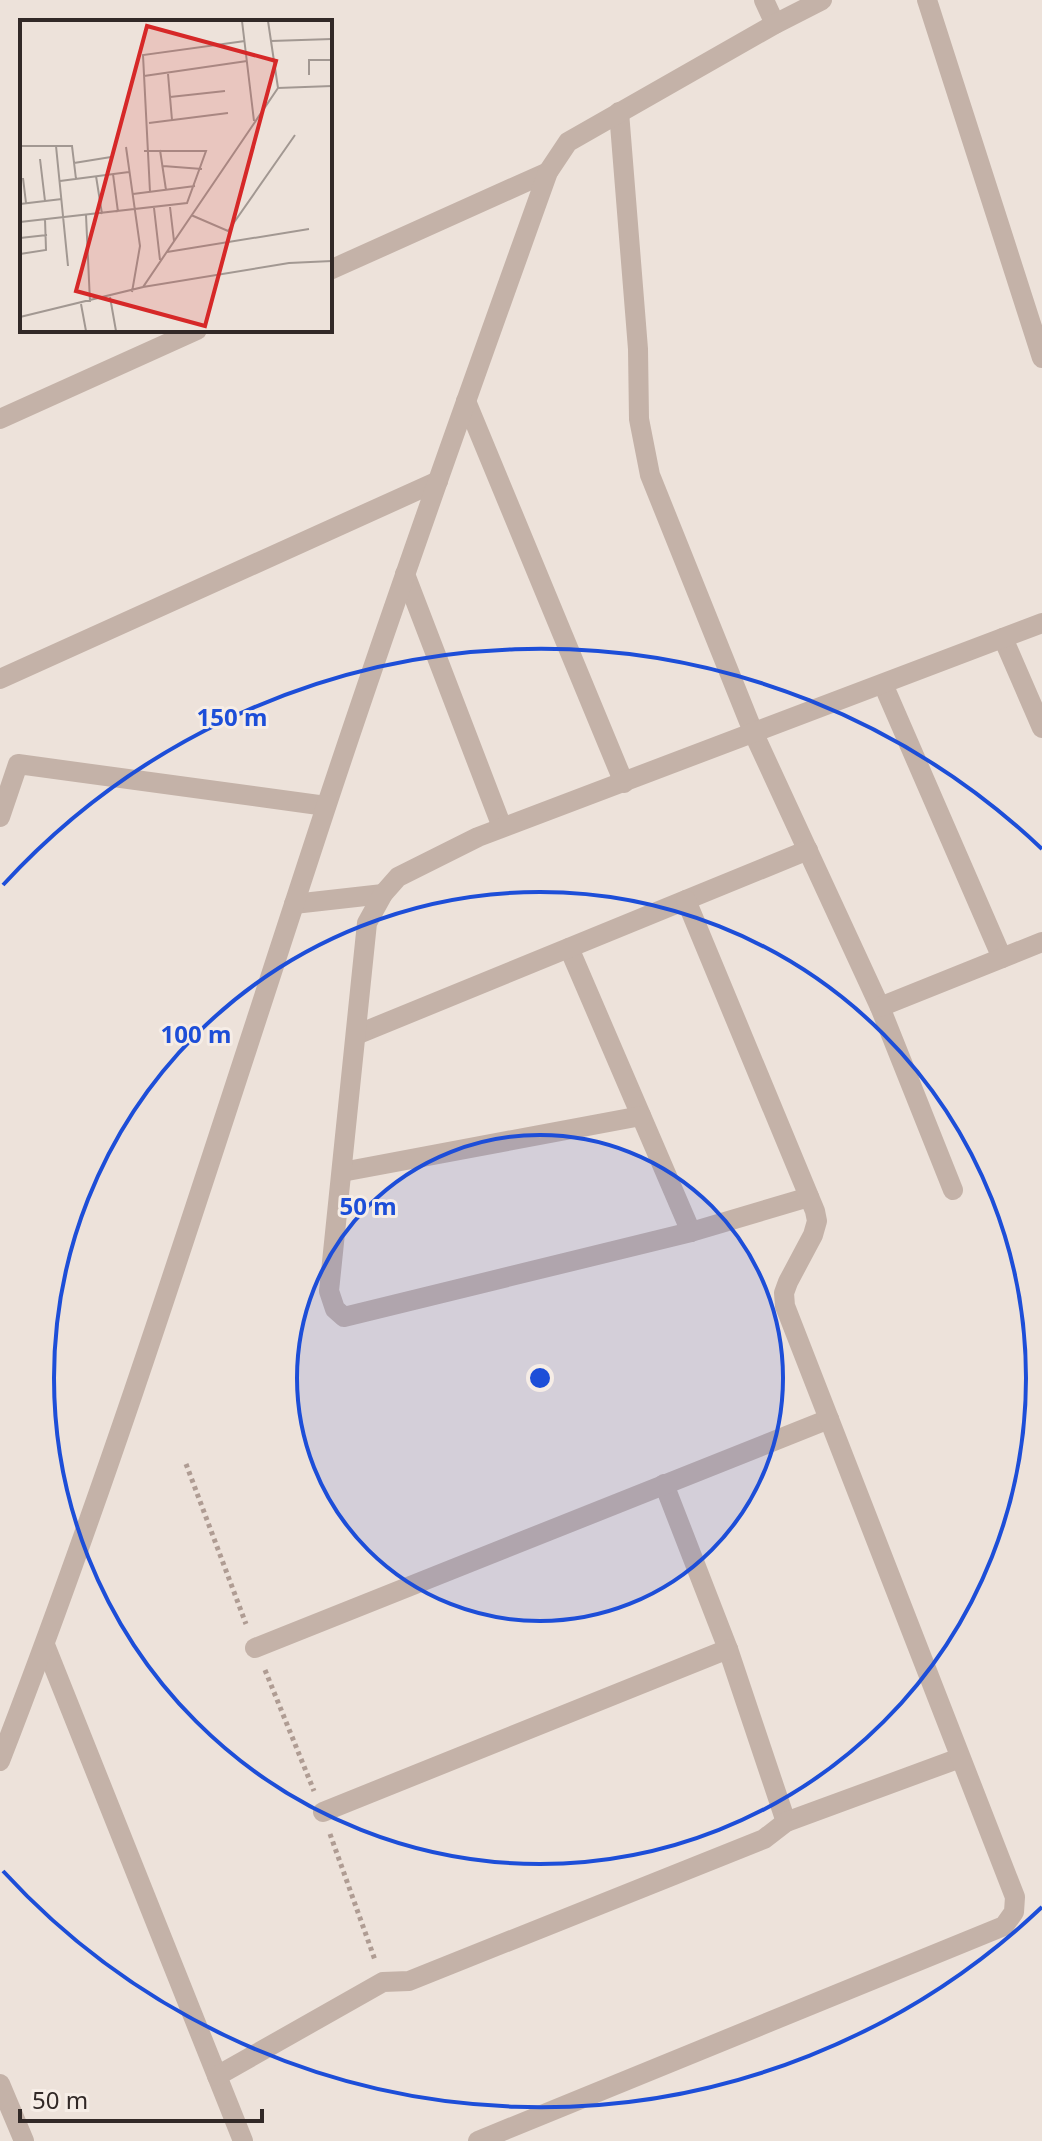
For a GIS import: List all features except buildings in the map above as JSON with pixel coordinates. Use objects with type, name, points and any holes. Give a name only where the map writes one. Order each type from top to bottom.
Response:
[{"type":"street","points":[[764,0],[775,24]]},
{"type":"street","points":[[0,1761],[45,1645],[142,1366],[326,806],[548,172],[568,142],[822,0]]},
{"type":"street","points":[[927,0],[1042,358]]},
{"type":"street","points":[[619,112],[638,349],[639,419],[650,475],[754,734],[880,1007],[953,1190]]},
{"type":"street","points":[[332,269],[548,172]]},
{"type":"street","points":[[0,419],[193,332]]},
{"type":"street","points":[[466,401],[624,783]]},
{"type":"street","points":[[0,679],[438,481]]},
{"type":"street","points":[[405,574],[502,827]]},
{"type":"street","points":[[809,1197],[691,1232],[344,1317],[335,1309],[329,1291],[367,923],[383,894],[398,877],[478,837],[1042,623]]},
{"type":"street","points":[[1003,638],[1042,728]]},
{"type":"street","points":[[883,684],[1002,958]]},
{"type":"street","points":[[0,817],[18,764],[326,806]]},
{"type":"street","points":[[356,1035],[808,850]]},
{"type":"street","points":[[294,904],[383,894]]},
{"type":"street","points":[[478,2141],[1004,1926],[1014,1912],[1015,1897],[785,1306],[784,1293],[817,1221],[686,900]]},
{"type":"street","points":[[880,1007],[1042,942]]},
{"type":"street","points":[[569,948],[691,1232]]},
{"type":"street","points":[[342,1172],[641,1116]]},
{"type":"street","points":[[255,1648],[829,1419]]},
{"type":"street","points":[[664,1484],[728,1649],[786,1822]]},
{"type":"street","points":[[45,1645],[243,2141]]},
{"type":"street","points":[[323,1812],[728,1649]]},
{"type":"street","points":[[217,2076],[383,1982],[409,1981],[764,1839],[786,1822],[960,1758]]},
{"type":"street","points":[[0,2084],[24,2141]]},
{"type":"path","points":[[186,1464],[255,1648],[323,1812],[383,1982]]}]
